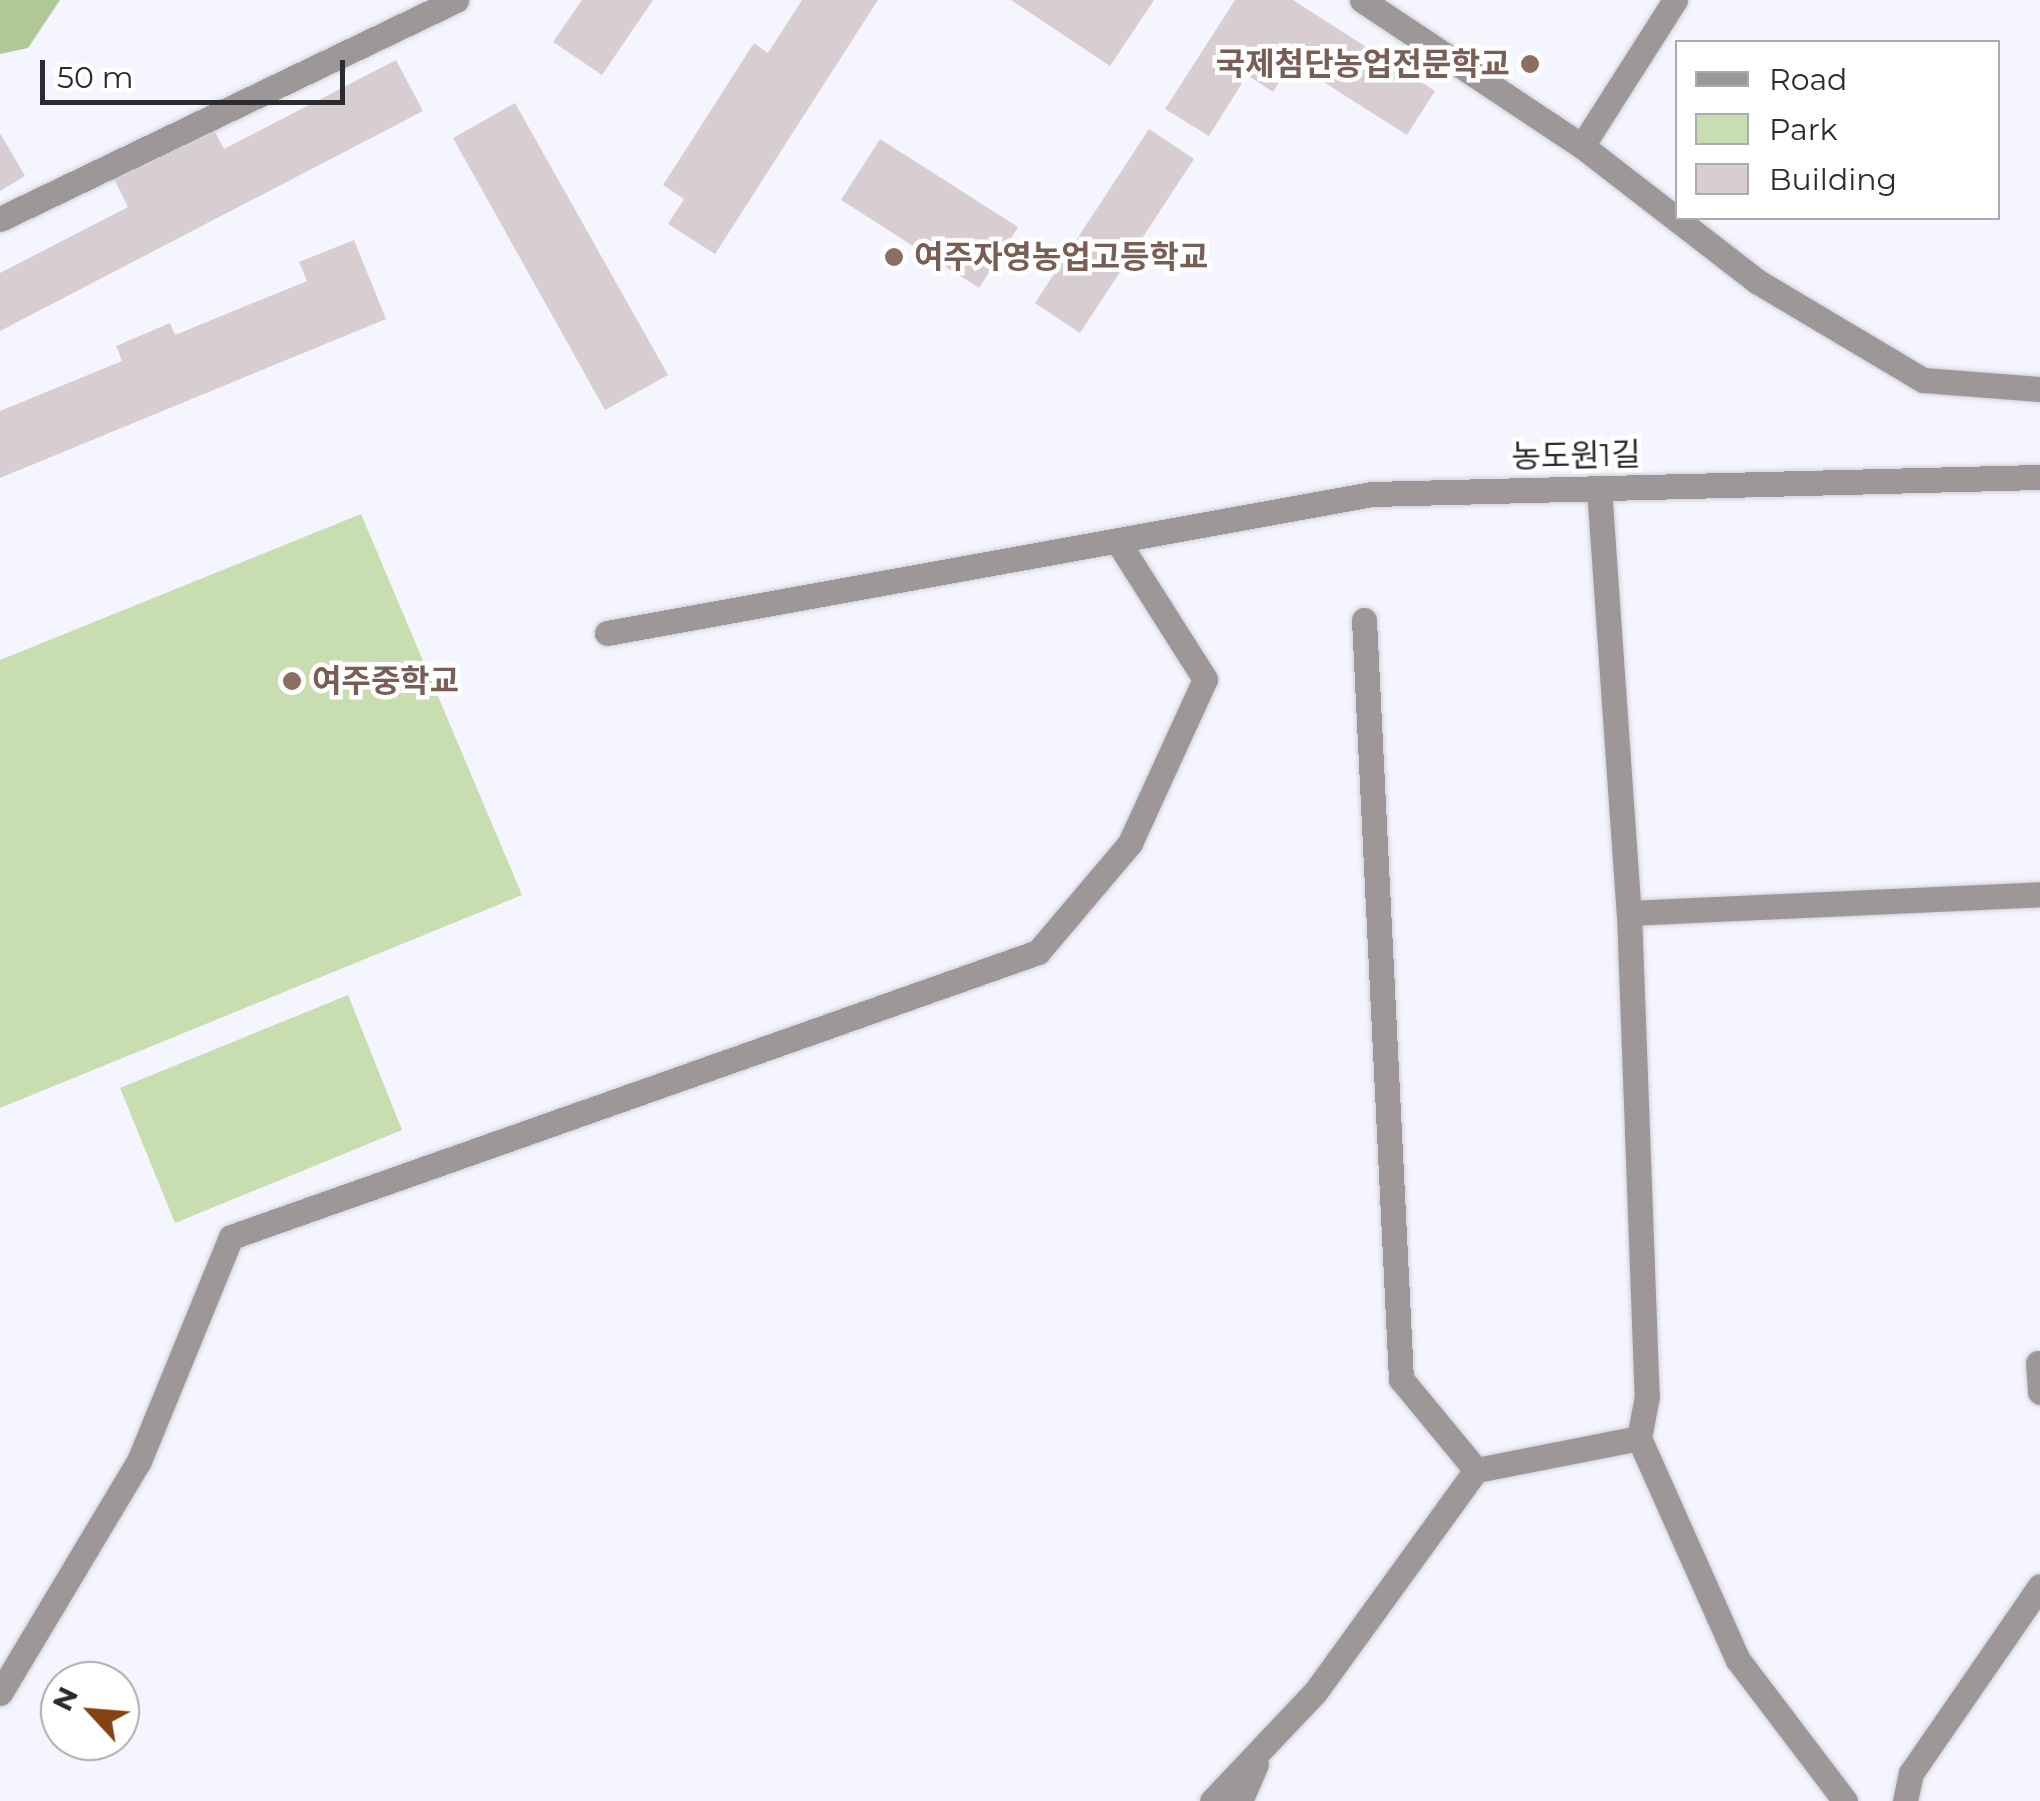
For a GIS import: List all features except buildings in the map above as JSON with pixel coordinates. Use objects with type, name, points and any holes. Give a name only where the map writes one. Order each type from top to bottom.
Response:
[{"type":"street","points":[[0,220],[456,0]]},
{"type":"street","points":[[1362,0],[1582,146],[1675,218]]},
{"type":"street","points":[[1582,146],[1675,0]]},
{"type":"street","points":[[1678,220],[1758,282],[1923,380],[2040,389]]},
{"type":"street","name":"농도원1길","points":[[607,633],[1372,494],[2040,477]]},
{"type":"street","points":[[1599,488],[1630,913],[1647,1396],[1639,1438],[1738,1660],[1845,1801]]},
{"type":"street","points":[[0,1692],[139,1461],[231,1238],[1038,952],[1130,843],[1205,680],[1118,542]]},
{"type":"street","points":[[1364,620],[1401,1379],[1476,1470]]},
{"type":"street","points":[[1630,913],[2040,894]]},
{"type":"street","points":[[2038,1363],[2040,1392]]},
{"type":"street","points":[[1212,1801],[1316,1691],[1476,1470],[1639,1438]]},
{"type":"street","points":[[1906,1801],[1911,1773],[2040,1586]]},
{"type":"street","points":[[1240,1801],[1264,1746]]},
{"type":"green space","points":[[0,0],[60,0],[28,48],[0,54]]},
{"type":"green space","points":[[361,514],[522,895],[0,1108],[0,660]]},
{"type":"green space","points":[[348,995],[402,1130],[175,1223],[120,1088]]},
{"type":"place","name":"국제첨단농업전문학교","points":[[1530,64]]},
{"type":"place","name":"여주자영농업고등학교","points":[[894,257]]},
{"type":"place","name":"여주중학교","points":[[292,681]]}]
